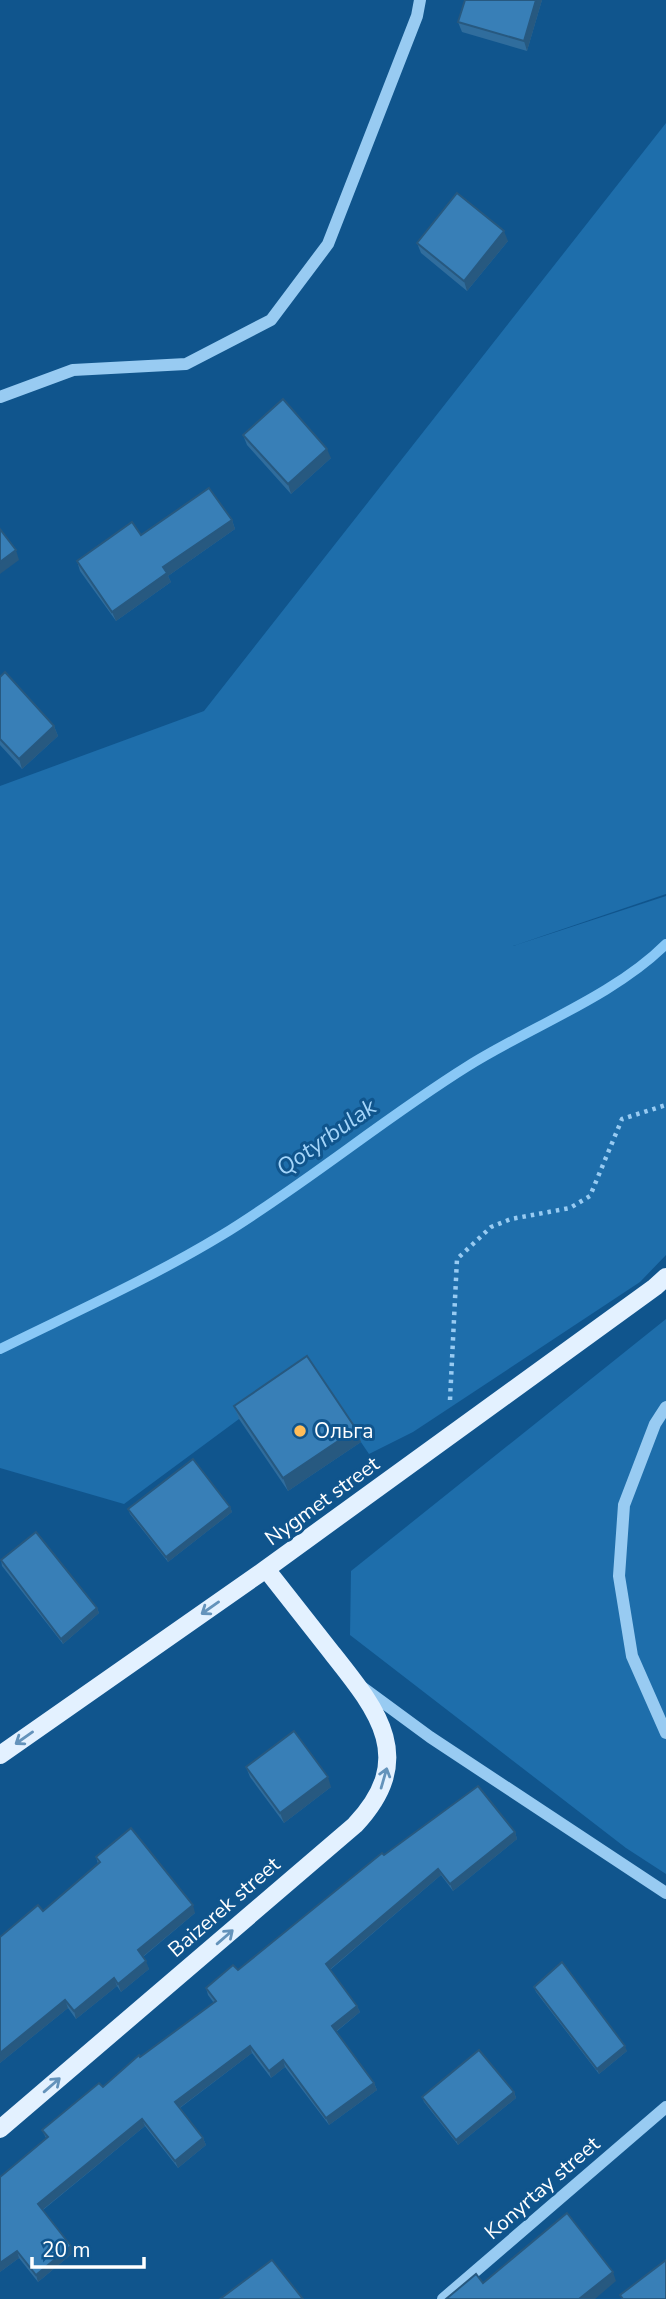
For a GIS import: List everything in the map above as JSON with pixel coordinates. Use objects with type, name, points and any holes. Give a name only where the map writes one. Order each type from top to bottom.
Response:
[{"type":"main road","name":"Nygmet street","points":[[0,1755],[266,1569],[633,1304],[666,1277]]},
{"type":"main road","name":"Baizerek street","points":[[0,2129],[355,1825],[378,1797],[388,1765],[387,1747],[382,1727],[372,1706],[266,1569]]},
{"type":"street","points":[[0,397],[73,370],[186,364],[271,320],[328,244],[417,16],[420,0]]},
{"type":"street","points":[[666,1407],[655,1424],[624,1505],[619,1576],[632,1656],[666,1733]]},
{"type":"street","points":[[355,1682],[430,1737],[666,1893]]},
{"type":"street","name":"Konyrtay street","points":[[443,2299],[666,2107]]},
{"type":"path","points":[[450,1408],[457,1259],[491,1227],[511,1219],[570,1208],[590,1196],[622,1119],[666,1105]]},
{"type":"shaded area","points":[[666,123],[666,894],[513,946],[666,896],[666,1255],[640,1282],[413,1432],[369,1454],[312,1370],[239,1419],[124,1504],[0,1468],[0,786],[204,711]]},
{"type":"shaded area","points":[[666,1319],[666,1874],[626,1848],[350,1635],[351,1571]]},
{"type":"building","points":[[465,0],[536,0],[524,41],[458,22]]},
{"type":"building","points":[[457,193],[504,231],[464,281],[417,243]]},
{"type":"building","points":[[283,399],[327,449],[288,484],[243,435]]},
{"type":"building","points":[[209,488],[232,520],[163,567],[167,573],[112,612],[77,561],[132,522],[141,535]]},
{"type":"building","points":[[0,529],[16,550],[0,562]]},
{"type":"building","points":[[5,672],[54,726],[19,759],[0,739],[0,677]]},
{"type":"building","name":"Ольга","points":[[307,1356],[356,1429],[283,1478],[234,1406]]},
{"type":"building","points":[[193,1459],[230,1507],[166,1557],[128,1509]]},
{"type":"building","points":[[36,1532],[97,1608],[61,1639],[1,1560]]},
{"type":"building","points":[[294,1731],[328,1777],[280,1813],[246,1767]]},
{"type":"building","points":[[478,1786],[515,1832],[450,1884],[438,1869],[326,1964],[357,2006],[332,2026],[374,2083],[326,2118],[283,2060],[269,2071],[250,2046],[175,2102],[203,2138],[175,2161],[142,2119],[38,2204],[71,2246],[36,2275],[17,2251],[0,2263],[0,2177],[48,2137],[42,2130],[99,2083],[103,2087],[139,2055],[140,2057],[216,2001],[206,1988],[233,1965],[238,1970],[382,1853],[384,1855]]},
{"type":"building","points":[[131,1828],[193,1905],[138,1950],[146,1961],[118,1984],[114,1978],[74,2011],[65,2000],[0,2053],[0,1937],[38,1905],[43,1911],[100,1862],[96,1857]]},
{"type":"building","points":[[562,1962],[625,2046],[597,2069],[534,1987]]},
{"type":"building","points":[[479,2050],[514,2092],[456,2140],[422,2097]]},
{"type":"building","points":[[567,2213],[613,2272],[579,2299],[446,2299],[476,2274],[483,2283]]},
{"type":"building","points":[[272,2260],[303,2299],[220,2299]]},
{"type":"building","points":[[666,2260],[666,2299],[623,2299],[620,2295]]},
{"type":"waterway","name":"Qotyrbulak","points":[[0,1349],[140,1280],[222,1235],[437,1086],[492,1052],[622,980],[666,944]]},
{"type":"place","name":"Ольга","points":[[300,1431]]}]
